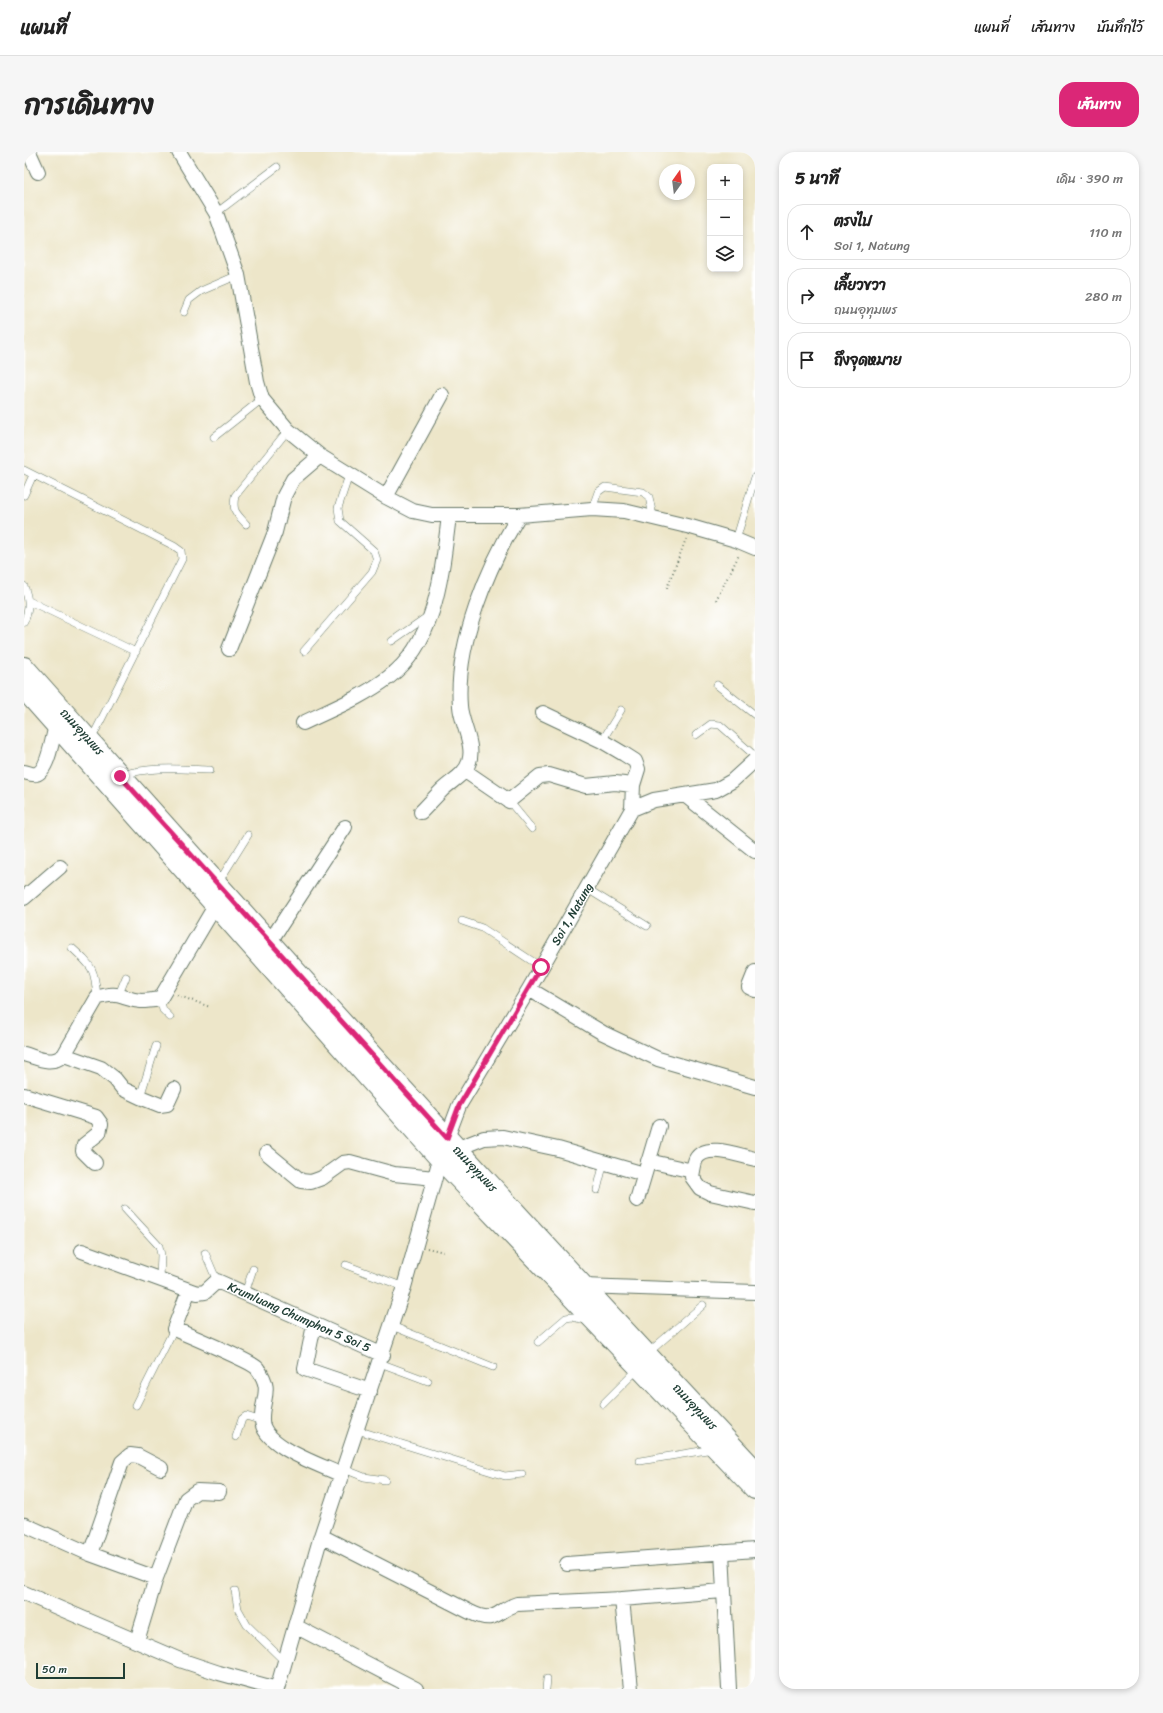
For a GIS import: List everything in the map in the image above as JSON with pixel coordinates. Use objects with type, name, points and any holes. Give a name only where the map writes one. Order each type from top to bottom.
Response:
[{"type":"street","points":[[29,152],[38,172]]},
{"type":"street","points":[[179,152],[216,213],[238,275],[257,382],[262,399],[288,430],[320,456],[386,497],[413,511],[432,515],[519,515],[592,509],[624,511],[653,516],[745,544]]},
{"type":"street","points":[[386,497],[442,395]]},
{"type":"street","points":[[229,649],[275,532],[284,496],[293,479],[320,456]]},
{"type":"street","points":[[421,812],[443,789],[465,770],[470,762],[471,752],[460,706],[465,648],[487,575],[500,547],[519,515]]},
{"type":"street","points":[[303,723],[357,698],[390,677],[416,649],[430,615],[443,565],[449,516]]},
{"type":"street","name":"ถนนอุทุมพร","points":[[24,667],[269,943],[448,1149],[591,1318],[643,1361],[755,1470]]},
{"type":"street","name":"ถนนอุทุมพร","points":[[24,689],[215,906],[448,1149],[583,1286],[715,1448],[755,1489]]},
{"type":"street","points":[[542,713],[602,741],[635,761],[638,769],[633,785],[632,809],[654,800],[716,790],[732,781],[755,760]]},
{"type":"street","points":[[24,772],[35,775],[42,772],[56,725]]},
{"type":"street","points":[[465,770],[509,801],[540,776],[549,775],[586,786],[615,783],[633,785]]},
{"type":"street","points":[[686,796],[755,851]]},
{"type":"street","name":"Soi 1, Natung","points":[[277,1689],[321,1536],[392,1326],[435,1178],[448,1149],[459,1106],[529,989],[632,809]]},
{"type":"street","points":[[269,943],[345,827]]},
{"type":"street","points":[[24,898],[60,867]]},
{"type":"street","points":[[24,1054],[50,1062],[58,1060],[64,1055],[97,998],[109,994],[119,994],[140,1001],[162,994],[215,906]]},
{"type":"street","points":[[755,972],[749,987],[755,990]]},
{"type":"street","points":[[529,989],[603,1033],[658,1059],[755,1087]]},
{"type":"street","points":[[64,1055],[100,1068],[115,1079],[123,1089],[160,1105],[167,1104],[174,1089]]},
{"type":"street","points":[[24,1095],[96,1116],[101,1124],[99,1133],[84,1145],[83,1150],[95,1163]]},
{"type":"street","points":[[637,1200],[658,1126]]},
{"type":"street","points":[[448,1149],[484,1138],[503,1137],[558,1149],[604,1162],[646,1167],[693,1170]]},
{"type":"street","points":[[754,1206],[710,1193],[700,1188],[692,1177],[696,1159],[701,1153],[712,1150],[755,1159]]},
{"type":"street","points":[[267,1153],[301,1180],[311,1182],[322,1178],[343,1163],[350,1162],[394,1174],[435,1178]]},
{"type":"street","name":"Krumluang Chumphon 5 Soi 5","points":[[82,1251],[197,1293],[205,1292],[217,1281],[314,1325],[381,1359]]},
{"type":"street","points":[[583,1286],[755,1292]]},
{"type":"street","points":[[188,1290],[174,1329],[256,1366],[264,1380],[266,1397],[262,1421],[267,1436],[288,1450],[343,1472]]},
{"type":"street","points":[[314,1325],[305,1369],[370,1391]]},
{"type":"street","points":[[90,1554],[122,1462],[130,1455],[138,1456],[161,1468]]},
{"type":"street","points":[[137,1641],[156,1578],[186,1498],[197,1491],[219,1492]]},
{"type":"street","points":[[24,1526],[90,1554],[156,1578]]},
{"type":"street","points":[[321,1536],[479,1616],[488,1618],[494,1617],[517,1604],[622,1600],[723,1591]]},
{"type":"street","points":[[567,1564],[755,1550]]},
{"type":"street","points":[[722,1552],[729,1689]]},
{"type":"street","points":[[24,1593],[180,1660],[219,1673],[277,1689]]},
{"type":"street","points":[[622,1600],[631,1689]]},
{"type":"street","points":[[295,1626],[416,1689]]},
{"type":"lane","points":[[216,213],[277,167]]},
{"type":"lane","points":[[184,312],[189,300],[201,291],[238,275]]},
{"type":"lane","points":[[214,436],[262,399]]},
{"type":"lane","points":[[246,524],[236,514],[233,506],[236,496],[288,430]]},
{"type":"lane","points":[[24,470],[174,546],[181,551],[182,559],[90,742]]},
{"type":"lane","points":[[24,495],[33,475]]},
{"type":"lane","points":[[304,651],[372,572],[377,560],[374,550],[340,521],[338,508],[349,475]]},
{"type":"lane","points":[[745,544],[755,477]]},
{"type":"lane","points":[[592,509],[598,492],[605,487],[643,492],[649,497],[653,516]]},
{"type":"lane","points":[[24,586],[29,600],[29,611],[24,622]]},
{"type":"lane","points":[[29,600],[136,652]]},
{"type":"lane","points":[[392,641],[430,615]]},
{"type":"lane","points":[[717,685],[755,715]]},
{"type":"lane","points":[[602,741],[621,710]]},
{"type":"lane","points":[[696,735],[711,724],[720,725],[755,756]]},
{"type":"lane","points":[[120,776],[148,768],[210,770]]},
{"type":"lane","points":[[509,801],[532,829]]},
{"type":"lane","points":[[217,885],[248,835]]},
{"type":"lane","points":[[586,888],[647,926]]},
{"type":"lane","points":[[462,921],[482,928],[541,967]]},
{"type":"lane","points":[[72,948],[89,963],[96,978],[97,998]]},
{"type":"lane","points":[[119,994],[126,977]]},
{"type":"lane","points":[[162,994],[163,1010],[170,1017]]},
{"type":"lane","points":[[140,1097],[156,1046]]},
{"type":"lane","points":[[597,1190],[604,1162]]},
{"type":"lane","points":[[126,1209],[159,1246],[161,1255],[160,1279]]},
{"type":"lane","points":[[205,1253],[217,1281]]},
{"type":"lane","points":[[346,1265],[404,1287]]},
{"type":"lane","points":[[245,1293],[253,1269]]},
{"type":"lane","points":[[603,1404],[643,1361],[703,1305]]},
{"type":"lane","points":[[538,1342],[566,1318],[572,1317],[586,1320],[591,1318]]},
{"type":"lane","points":[[392,1326],[492,1367]]},
{"type":"lane","points":[[136,1405],[174,1329]]},
{"type":"lane","points":[[381,1359],[428,1381]]},
{"type":"lane","points":[[236,1437],[242,1419],[246,1416],[262,1421]]},
{"type":"lane","points":[[357,1430],[505,1476],[522,1474]]},
{"type":"lane","points":[[640,1461],[715,1448]]},
{"type":"lane","points":[[343,1472],[364,1478],[385,1480]]},
{"type":"lane","points":[[235,1591],[238,1609],[247,1625],[284,1661]]},
{"type":"lane","points":[[546,1689],[547,1679]]},
{"type":"path","points":[[668,588],[691,527]]},
{"type":"path","points":[[716,600],[745,544]]},
{"type":"path","points":[[162,994],[210,1007]]},
{"type":"path","points":[[416,1246],[444,1252]]},
{"type":"route","points":[[120,776],[447,1138],[459,1106],[541,967]]}]
